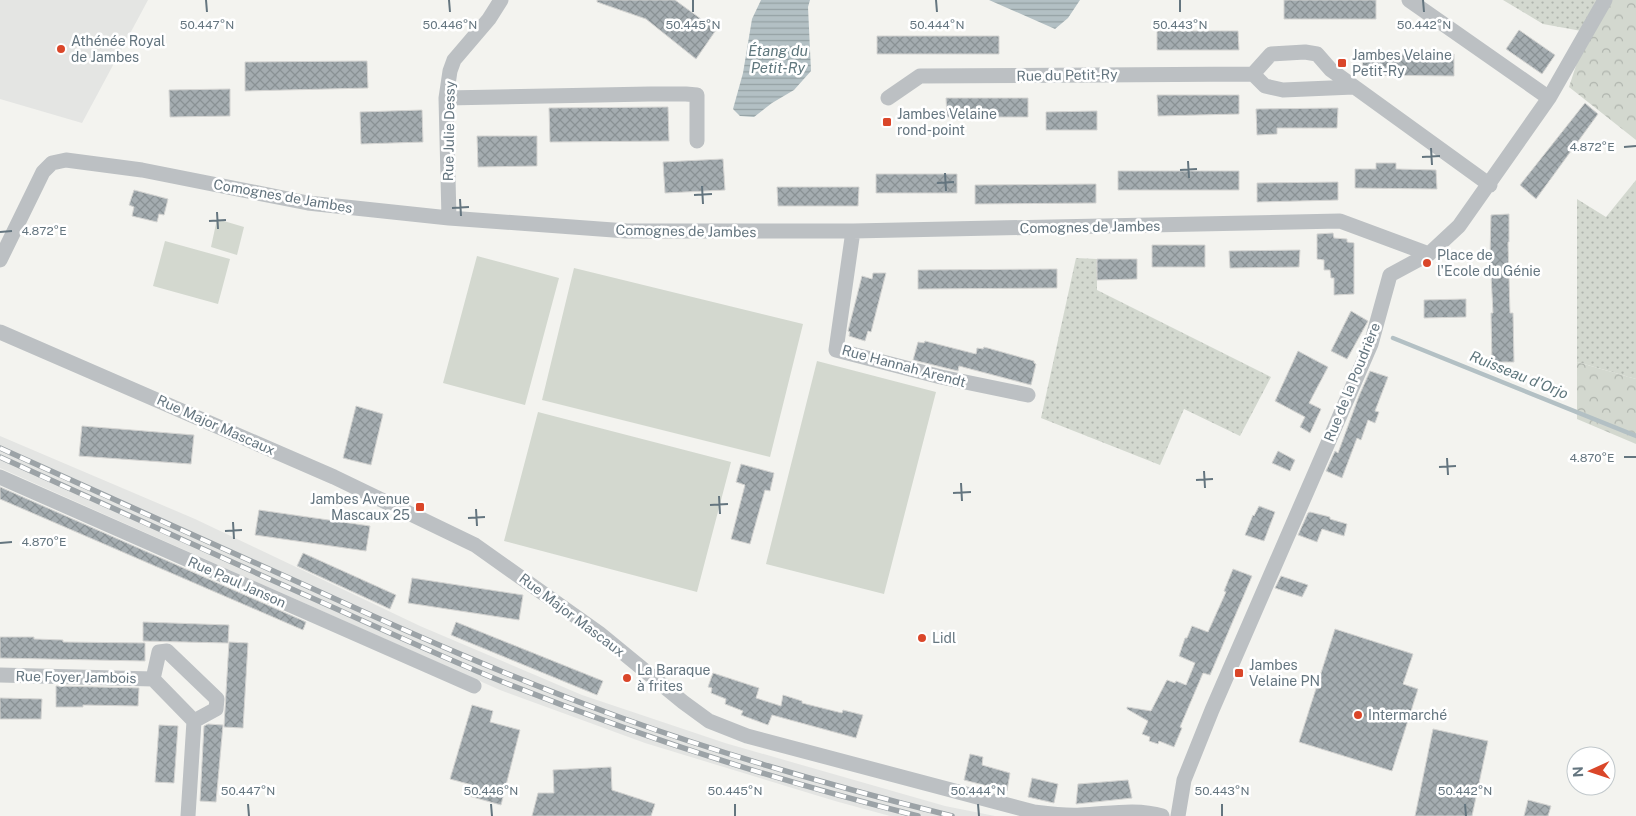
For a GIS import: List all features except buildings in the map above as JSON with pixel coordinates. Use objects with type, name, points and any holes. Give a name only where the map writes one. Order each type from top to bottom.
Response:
[{"type":"street","name":"Rue Julie Dessy","points":[[449,218],[446,98],[450,71],[454,60],[489,19],[501,0]]},
{"type":"street","points":[[1409,0],[1550,98]]},
{"type":"street","name":"Rue de la Poudrière","points":[[1178,816],[1184,780],[1216,701],[1370,344],[1390,275],[1429,254],[1459,226],[1490,185],[1550,98],[1605,0]]},
{"type":"street","points":[[1354,87],[1283,90],[1264,86],[1254,74],[1271,54],[1305,52],[1317,54],[1331,70],[1490,185]]},
{"type":"street","name":"Rue du Petit-Ry","points":[[888,98],[920,76],[1254,74]]},
{"type":"street","points":[[446,98],[650,94],[698,95],[697,141]]},
{"type":"street","name":"Comognes de Jambes","points":[[0,260],[43,172],[52,163],[66,160],[142,170],[308,203],[449,218],[627,231],[853,231],[1340,221],[1429,254]]},
{"type":"street","name":"Rue Hannah Arendt","points":[[853,231],[836,350],[941,377],[1028,395]]},
{"type":"street","name":"Rue Major Mascaux","points":[[0,332],[334,477],[475,545],[599,632],[683,702],[709,721],[747,736],[1034,812],[1079,816],[1130,811],[1154,813],[1162,816]]},
{"type":"street","name":"Rue Paul Janson","points":[[0,477],[474,686]]},
{"type":"street","points":[[188,816],[194,721],[153,679],[159,652],[167,651],[217,699],[216,709],[194,721]]},
{"type":"street","name":"Rue Foyer Jambois","points":[[0,675],[153,679]]},
{"type":"shaded area","name":"Athénée Royal de Jambes","points":[[0,0],[148,0],[82,123],[0,99]]},
{"type":"shaded area","points":[[0,436],[195,519],[420,626],[582,695],[725,743],[945,806],[995,816],[890,816],[645,743],[500,690],[0,468]]},
{"type":"green space","points":[[1503,0],[1605,0],[1587,32],[1543,24]]},
{"type":"green space","points":[[1605,0],[1636,0],[1636,140],[1569,87],[1587,32]]},
{"type":"green space","points":[[1636,180],[1636,379],[1577,362],[1577,199],[1606,217]]},
{"type":"green space","points":[[217,219],[244,227],[237,255],[211,247]]},
{"type":"green space","points":[[165,241],[230,259],[218,304],[153,286]]},
{"type":"green space","points":[[477,256],[559,278],[525,405],[443,383]]},
{"type":"green space","points":[[1076,258],[1097,259],[1097,290],[1271,377],[1240,436],[1184,409],[1160,465],[1041,418]]},
{"type":"green space","points":[[574,268],[803,324],[770,457],[542,400]]},
{"type":"green space","points":[[817,361],[936,392],[884,594],[766,564]]},
{"type":"green space","points":[[1577,362],[1636,379],[1636,444],[1577,419]]},
{"type":"green space","points":[[538,412],[731,462],[697,592],[504,541]]},
{"type":"water","name":"Étang du Petit-Ry","points":[[761,0],[810,0],[808,7],[811,71],[794,90],[772,103],[754,117],[740,116],[733,109],[743,73],[752,19]]},
{"type":"water","points":[[989,0],[1080,0],[1068,18],[1055,29]]},
{"type":"waterway","name":"Ruisseau d'Orjo","points":[[1393,338],[1636,436]]},
{"type":"railway","points":[[0,448],[425,639],[582,703],[744,759],[952,816]]},
{"type":"railway","points":[[0,457],[398,637],[554,702],[708,756],[813,788],[918,816]]},
{"type":"place","name":"Athénée Royal de Jambes","points":[[61,49]]},
{"type":"place","name":"Jambes Velaine Petit-Ry","points":[[1342,63]]},
{"type":"place","name":"Jambes Velaine rond-point","points":[[887,122]]},
{"type":"place","name":"Place de l'Ecole du Génie","points":[[1427,263]]},
{"type":"place","name":"Jambes Avenue Mascaux 25","points":[[420,507]]},
{"type":"place","name":"Lidl","points":[[922,638]]},
{"type":"place","name":"Jambes Velaine PN","points":[[1239,673]]},
{"type":"place","name":"La Baraque à frites","points":[[627,678]]},
{"type":"place","name":"Intermarché","points":[[1358,715]]}]
